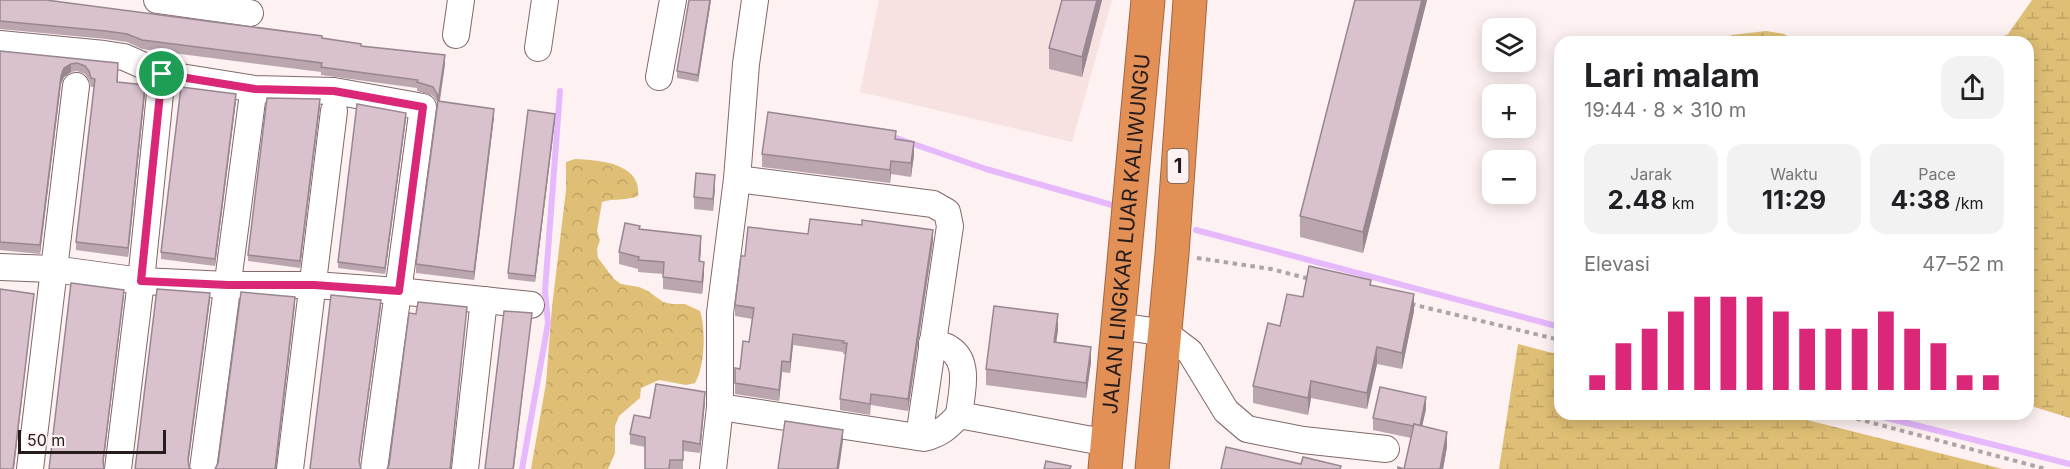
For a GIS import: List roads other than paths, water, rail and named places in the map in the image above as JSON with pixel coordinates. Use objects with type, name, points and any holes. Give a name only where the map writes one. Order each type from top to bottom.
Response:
[{"type":"highway","name":"JALAN LINGKAR LUAR KALIWUNGU","points":[[1107,456],[1148,0]]},
{"type":"highway","name":"JALAN LINGKAR LUAR KALIWUNGU","points":[[1152,469],[1172,254],[1190,0]]},
{"type":"street","points":[[157,0],[207,3],[250,13]]},
{"type":"street","points":[[456,35],[461,0]]},
{"type":"street","points":[[538,48],[545,0]]},
{"type":"street","points":[[659,77],[673,0]]},
{"type":"street","points":[[713,469],[720,407],[720,313],[737,179],[746,64],[755,0]]},
{"type":"street","points":[[0,44],[114,55],[124,57],[162,74],[255,89],[334,91],[423,107],[374,469]]},
{"type":"street","points":[[118,469],[141,281],[162,74]]},
{"type":"street","points":[[30,469],[76,86]]},
{"type":"street","points":[[204,469],[252,101]]},
{"type":"street","points":[[290,469],[334,111]]},
{"type":"street","points":[[737,179],[933,204],[947,212],[950,226],[932,344],[922,437]]},
{"type":"street","points":[[0,267],[53,269],[141,281],[228,285],[314,285],[399,291],[531,305]]},
{"type":"street","points":[[465,469],[484,300]]},
{"type":"street","points":[[1119,326],[1165,333],[1190,352],[1226,411],[1247,429],[1303,440],[1386,449]]},
{"type":"street","points":[[720,407],[922,437],[935,435],[948,427],[959,415],[963,367],[949,348],[932,344]]},
{"type":"street","points":[[959,415],[1107,456]]},
{"type":"waterway","points":[[522,469],[548,323],[545,291],[560,91]]},
{"type":"waterway","points":[[896,138],[986,169],[1119,207]]},
{"type":"waterway","points":[[1196,230],[1554,325]]},
{"type":"waterway","points":[[1895,420],[2070,464]]}]
